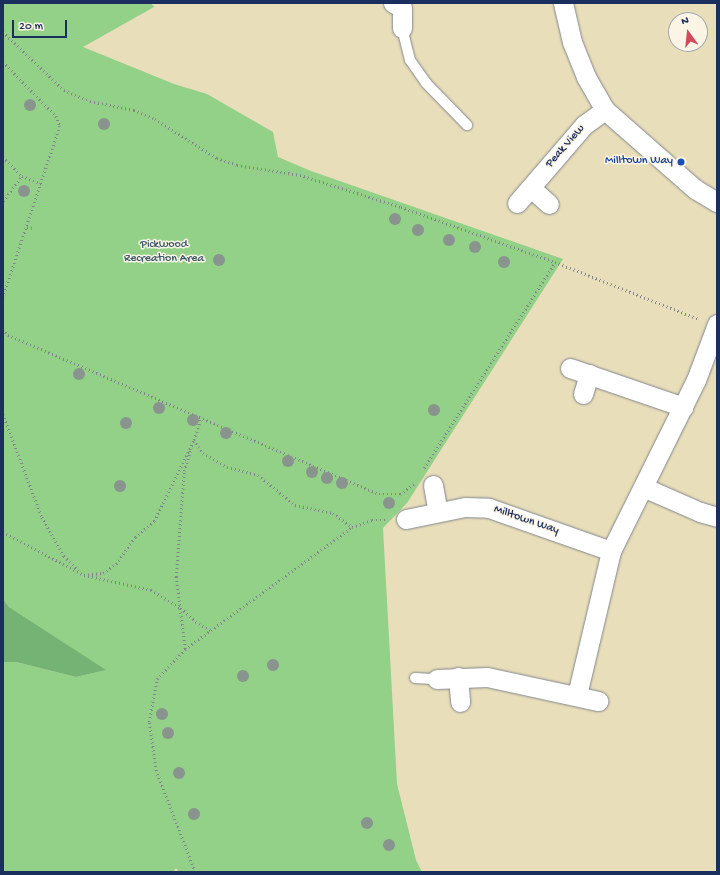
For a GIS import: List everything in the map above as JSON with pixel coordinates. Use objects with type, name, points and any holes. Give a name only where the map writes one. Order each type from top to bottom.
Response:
[{"type":"street","points":[[563,3],[572,42],[586,77],[605,110],[695,189],[717,202]]},
{"type":"street","points":[[402,5],[402,28]]},
{"type":"street","name":"Peak View","points":[[517,203],[584,125],[605,110]]},
{"type":"street","points":[[531,188],[549,204]]},
{"type":"street","points":[[577,695],[611,551],[707,356],[711,322]]},
{"type":"street","points":[[570,368],[683,407]]},
{"type":"street","points":[[583,394],[589,374]]},
{"type":"street","points":[[424,479],[438,512]]},
{"type":"street","points":[[643,487],[700,512],[717,517]]},
{"type":"street","name":"Milltown Way","points":[[406,519],[465,507],[489,508],[611,551]]},
{"type":"street","points":[[437,679],[487,676],[598,700]]},
{"type":"street","points":[[458,677],[460,702]]},
{"type":"lane","points":[[402,28],[410,60],[426,83],[467,125]]},
{"type":"lane","points":[[415,678],[437,679]]},
{"type":"path","points":[[3,32],[64,90],[90,101],[134,110],[155,119],[217,158],[237,165],[300,175],[401,207],[555,262],[711,322]]},
{"type":"path","points":[[3,62],[56,116],[60,126],[42,184],[3,297]]},
{"type":"path","points":[[3,157],[22,176],[42,184]]},
{"type":"path","points":[[3,201],[22,176]]},
{"type":"path","points":[[27,227],[32,228]]},
{"type":"path","points":[[3,329],[8,334],[379,494],[400,494],[408,491],[424,479],[555,262]]},
{"type":"path","points":[[3,414],[42,517],[64,556],[84,575],[103,573],[116,564],[135,537],[154,521],[194,440]]},
{"type":"path","points":[[185,649],[176,577],[184,471],[201,418]]},
{"type":"path","points":[[194,440],[203,453],[227,467],[258,475],[294,505],[333,513],[352,527]]},
{"type":"path","points":[[195,872],[156,771],[149,722],[157,679],[185,649],[352,527],[372,520],[406,519]]},
{"type":"path","points":[[3,532],[84,575],[151,590],[181,608],[199,624],[212,630]]},
{"type":"green space","name":"Pickwood Recreation Area","points":[[3,3],[151,3],[154,7],[83,47],[174,84],[207,94],[273,132],[278,157],[311,171],[563,259],[407,503],[383,528],[397,784],[416,860],[422,872],[179,872],[176,868],[173,872],[3,872],[3,662],[16,662],[76,677],[105,670],[9,607],[3,599]]},
{"type":"green space","points":[[3,599],[9,607],[106,670],[76,677],[16,662],[3,662]]},
{"type":"place","name":"Milltown Way","points":[[681,162]]}]
